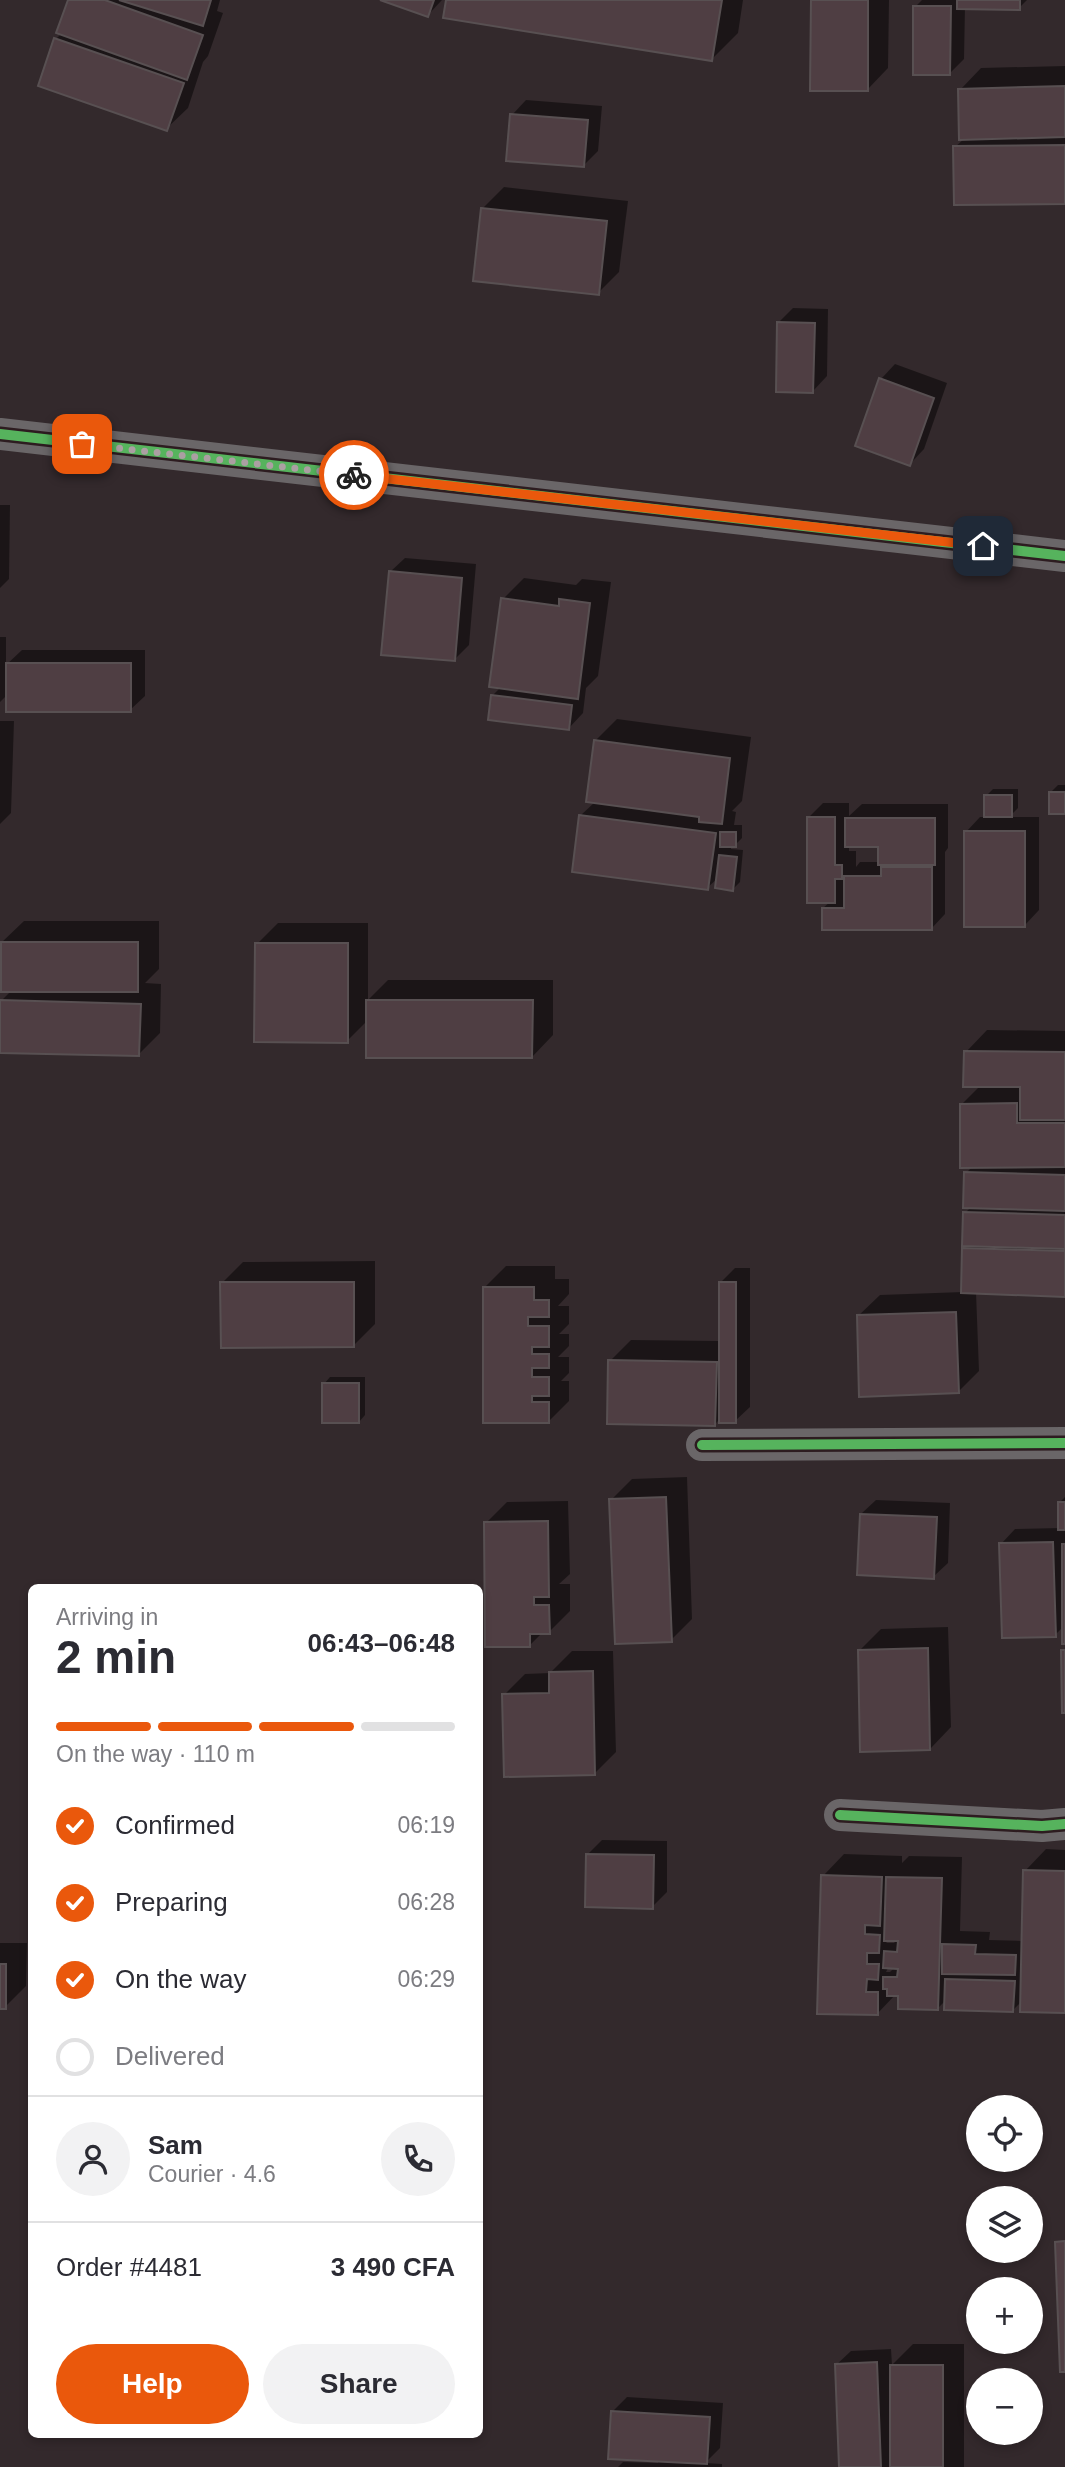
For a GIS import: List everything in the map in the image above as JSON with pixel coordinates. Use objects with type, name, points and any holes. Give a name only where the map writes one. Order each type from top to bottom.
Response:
[{"type":"street","points":[[0,434],[1065,556]]},
{"type":"street","points":[[702,1445],[1065,1443]]},
{"type":"street","points":[[840,1815],[1041,1826],[1065,1824]]},
{"type":"building","points":[[68,0],[105,0],[203,35],[187,80],[56,33]]},
{"type":"building","points":[[119,0],[211,0],[203,26]]},
{"type":"building","points":[[380,0],[434,0],[428,17]]},
{"type":"building","points":[[446,0],[722,0],[712,61],[443,18]]},
{"type":"building","points":[[811,0],[868,0],[868,91],[810,91]]},
{"type":"building","points":[[957,0],[1020,0],[1020,10],[957,9]]},
{"type":"building","points":[[913,6],[951,6],[950,75],[913,75]]},
{"type":"building","points":[[54,38],[184,83],[167,131],[38,86]]},
{"type":"building","points":[[1065,86],[1065,137],[959,140],[958,89]]},
{"type":"building","points":[[510,114],[588,120],[584,167],[506,161]]},
{"type":"building","points":[[1065,145],[1065,204],[954,205],[953,146]]},
{"type":"building","points":[[481,208],[607,221],[599,295],[473,281]]},
{"type":"building","points":[[777,322],[815,323],[813,393],[776,392]]},
{"type":"building","points":[[879,378],[934,398],[910,466],[855,446]]},
{"type":"building","points":[[389,571],[462,578],[455,661],[381,655]]},
{"type":"building","points":[[501,598],[559,606],[559,599],[590,603],[578,699],[489,687]]},
{"type":"building","points":[[6,663],[131,663],[131,712],[6,712]]},
{"type":"building","points":[[491,695],[572,705],[569,730],[488,720]]},
{"type":"building","points":[[594,740],[730,758],[722,824],[699,822],[699,817],[586,802]]},
{"type":"building","points":[[1049,792],[1065,792],[1065,814],[1049,814]]},
{"type":"building","points":[[984,795],[1012,795],[1012,817],[984,817]]},
{"type":"building","points":[[579,815],[716,833],[708,890],[572,872]]},
{"type":"building","points":[[807,817],[835,817],[835,865],[842,865],[842,879],[835,879],[835,903],[807,903]]},
{"type":"building","points":[[845,818],[935,818],[935,865],[878,865],[878,847],[845,847]]},
{"type":"building","points":[[964,831],[1025,831],[1025,927],[964,927]]},
{"type":"building","points":[[720,832],[736,832],[736,847],[720,847]]},
{"type":"building","points":[[719,855],[737,857],[733,891],[715,888]]},
{"type":"building","points":[[881,867],[932,867],[932,930],[822,930],[822,908],[844,908],[844,876],[881,876]]},
{"type":"building","points":[[1,942],[138,942],[138,992],[1,992]]},
{"type":"building","points":[[255,943],[348,943],[348,1043],[254,1042]]},
{"type":"building","points":[[0,1000],[141,1004],[139,1056],[0,1053]]},
{"type":"building","points":[[366,1000],[533,1000],[532,1058],[366,1058]]},
{"type":"building","points":[[964,1051],[1065,1052],[1065,1120],[1020,1120],[1020,1087],[963,1087]]},
{"type":"building","points":[[1017,1103],[1017,1123],[1065,1123],[1065,1167],[960,1168],[960,1104]]},
{"type":"building","points":[[964,1172],[1065,1175],[1065,1211],[963,1208]]},
{"type":"building","points":[[963,1212],[1065,1215],[1065,1249],[962,1246]]},
{"type":"building","points":[[962,1248],[1065,1251],[1065,1297],[961,1293]]},
{"type":"building","points":[[220,1282],[354,1282],[354,1347],[221,1348]]},
{"type":"building","points":[[719,1282],[736,1282],[736,1423],[719,1423]]},
{"type":"building","points":[[483,1287],[534,1287],[534,1300],[549,1300],[549,1317],[528,1317],[528,1326],[549,1326],[549,1347],[532,1347],[532,1354],[549,1354],[549,1368],[532,1368],[532,1377],[549,1377],[549,1396],[532,1396],[532,1402],[549,1402],[549,1423],[483,1423]]},
{"type":"building","points":[[956,1312],[959,1393],[859,1397],[857,1315]]},
{"type":"building","points":[[608,1360],[717,1362],[715,1426],[607,1424]]},
{"type":"building","points":[[322,1383],[359,1383],[359,1423],[322,1423]]},
{"type":"building","points":[[666,1497],[672,1642],[615,1644],[609,1499]]},
{"type":"building","points":[[1058,1502],[1065,1502],[1065,1530],[1058,1530]]},
{"type":"building","points":[[860,1514],[937,1517],[934,1579],[857,1575]]},
{"type":"building","points":[[548,1521],[549,1597],[534,1597],[534,1605],[549,1605],[550,1634],[530,1634],[530,1647],[485,1647],[484,1522]]},
{"type":"building","points":[[1053,1542],[1056,1637],[1002,1638],[999,1543]]},
{"type":"building","points":[[1062,1544],[1065,1544],[1065,1644],[1062,1644]]},
{"type":"building","points":[[928,1648],[930,1750],[860,1752],[858,1650]]},
{"type":"building","points":[[1061,1650],[1065,1650],[1065,1713],[1062,1713]]},
{"type":"building","points":[[593,1671],[595,1775],[504,1777],[502,1694],[549,1693],[549,1672]]},
{"type":"building","points":[[586,1854],[654,1855],[653,1909],[585,1907]]},
{"type":"building","points":[[1023,1870],[1065,1871],[1065,2013],[1020,2012]]},
{"type":"building","points":[[821,1875],[882,1877],[880,1926],[865,1925],[865,1934],[880,1935],[879,1953],[867,1953],[867,1964],[879,1964],[878,1980],[867,1979],[866,1992],[878,1992],[878,2015],[817,2014]]},
{"type":"building","points":[[886,1877],[942,1878],[938,2010],[898,2009],[898,1996],[887,1996],[887,1989],[883,1989],[883,1977],[897,1977],[898,1969],[883,1968],[884,1951],[897,1952],[898,1941],[884,1941]]},
{"type":"building","points":[[942,1944],[976,1945],[975,1954],[1016,1955],[1015,1975],[942,1974]]},
{"type":"building","points":[[0,1964],[6,1964],[6,2009],[0,2009]]},
{"type":"building","points":[[945,1979],[1015,1981],[1013,2012],[944,2010]]},
{"type":"building","points":[[1065,2241],[1065,2372],[1060,2372],[1055,2242]]},
{"type":"building","points":[[877,2362],[881,2467],[839,2467],[835,2364]]},
{"type":"building","points":[[890,2365],[943,2365],[943,2467],[890,2467]]},
{"type":"building","points":[[611,2411],[710,2417],[707,2464],[608,2459]]},
{"type":"cycle path","points":[[0,434],[1065,556]]},
{"type":"cycle path","points":[[702,1445],[1065,1443]]},
{"type":"cycle path","points":[[840,1815],[1042,1826],[1065,1824]]},
{"type":"way so far","points":[[82,444],[354,475]]},
{"type":"route","points":[[354,475],[983,546]]}]
